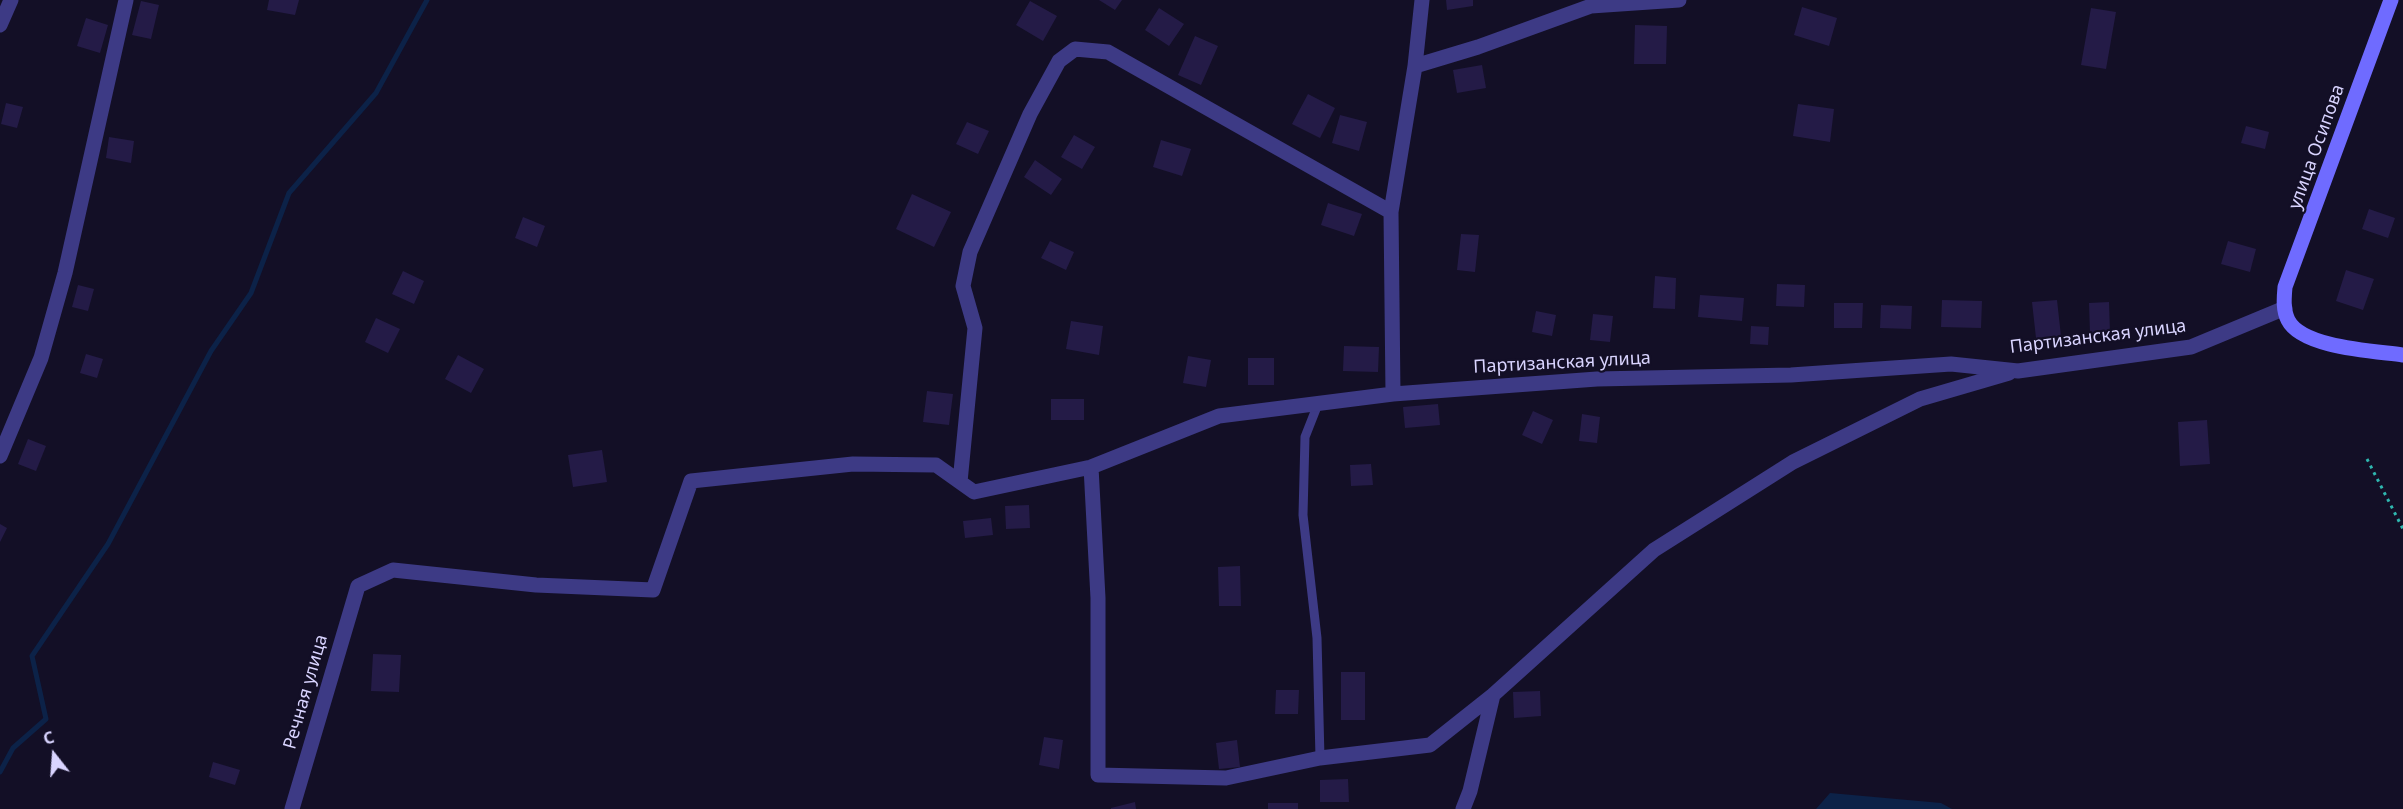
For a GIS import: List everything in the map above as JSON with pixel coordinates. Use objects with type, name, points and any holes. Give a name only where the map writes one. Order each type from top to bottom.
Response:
[{"type":"main road","name":"улица Осипова","points":[[2285,308],[2285,287],[2391,0]]},
{"type":"main road","points":[[2285,308],[2288,320],[2298,331],[2323,342],[2403,355]]},
{"type":"street","points":[[0,25],[11,0]]},
{"type":"street","points":[[0,456],[41,358],[65,273],[126,0]]},
{"type":"street","points":[[1393,394],[1390,212],[1415,66],[1422,0]]},
{"type":"street","points":[[1415,66],[1478,47],[1591,6],[1678,0]]},
{"type":"street","points":[[960,482],[975,328],[963,286],[970,252],[1030,114],[1059,61],[1075,49],[1108,52],[1390,212]]},
{"type":"street","name":"Партизанская улица","points":[[357,586],[393,570],[536,585],[653,590],[691,481],[853,464],[936,465],[974,492],[1091,467],[1219,416],[1393,394],[1598,379],[1791,375],[1951,364],[2018,370],[2191,347],[2285,308]]},
{"type":"street","points":[[1091,467],[1098,598],[1098,775],[1226,778],[1320,758],[1430,745],[1493,695],[1654,550],[1793,462],[1920,399],[2018,370]]},
{"type":"street","name":"Речная улица","points":[[292,809],[357,586]]},
{"type":"street","points":[[1463,809],[1470,791],[1493,695]]},
{"type":"lane","points":[[1318,404],[1305,437],[1303,515],[1317,638],[1320,758]]},
{"type":"path","points":[[2367,459],[2403,529]]},
{"type":"water","points":[[1830,793],[1941,803],[1952,809],[1816,809]]},
{"type":"building","points":[[269,0],[299,0],[295,15],[267,10]]},
{"type":"building","points":[[1099,0],[1122,0],[1115,10]]},
{"type":"building","points":[[1446,0],[1473,0],[1473,6],[1447,10]]},
{"type":"building","points":[[141,1],[159,5],[151,39],[132,35]]},
{"type":"building","points":[[1030,1],[1057,16],[1043,41],[1016,25]]},
{"type":"building","points":[[1802,7],[1837,18],[1829,46],[1794,35]]},
{"type":"building","points":[[1159,8],[1184,24],[1169,46],[1145,30]]},
{"type":"building","points":[[2091,8],[2116,12],[2106,69],[2081,65]]},
{"type":"building","points":[[86,18],[108,25],[100,53],[77,46]]},
{"type":"building","points":[[1635,25],[1667,26],[1666,64],[1634,64]]},
{"type":"building","points":[[1195,36],[1218,46],[1201,85],[1178,75]]},
{"type":"building","points":[[1482,65],[1486,88],[1457,93],[1453,70]]},
{"type":"building","points":[[1308,94],[1335,108],[1320,138],[1292,124]]},
{"type":"building","points":[[6,103],[23,107],[17,128],[1,124]]},
{"type":"building","points":[[1798,104],[1834,109],[1830,142],[1793,136]]},
{"type":"building","points":[[1340,115],[1367,122],[1359,151],[1332,143]]},
{"type":"building","points":[[967,122],[989,131],[978,154],[956,144]]},
{"type":"building","points":[[2246,126],[2269,132],[2265,149],[2241,143]]},
{"type":"building","points":[[1074,135],[1095,147],[1082,169],[1061,157]]},
{"type":"building","points":[[109,137],[134,141],[131,163],[106,158]]},
{"type":"building","points":[[1161,140],[1191,149],[1182,176],[1153,167]]},
{"type":"building","points":[[1035,160],[1062,179],[1051,195],[1024,177]]},
{"type":"building","points":[[912,194],[951,212],[934,247],[896,229]]},
{"type":"building","points":[[1328,203],[1362,214],[1354,236],[1321,225]]},
{"type":"building","points":[[2369,209],[2395,218],[2388,238],[2362,229]]},
{"type":"building","points":[[523,217],[545,226],[537,247],[515,238]]},
{"type":"building","points":[[1461,234],[1479,235],[1475,272],[1457,270]]},
{"type":"building","points":[[1050,241],[1074,252],[1066,270],[1041,258]]},
{"type":"building","points":[[2228,241],[2256,249],[2250,272],[2221,264]]},
{"type":"building","points":[[2346,270],[2374,279],[2363,310],[2336,301]]},
{"type":"building","points":[[403,271],[424,281],[414,304],[392,294]]},
{"type":"building","points":[[1655,276],[1676,278],[1675,309],[1653,308]]},
{"type":"building","points":[[1777,284],[1805,285],[1804,307],[1776,306]]},
{"type":"building","points":[[78,285],[94,289],[88,311],[72,307]]},
{"type":"building","points":[[1700,295],[1744,298],[1742,321],[1698,317]]},
{"type":"building","points":[[1942,300],[1982,301],[1981,328],[1941,327]]},
{"type":"building","points":[[2057,300],[2061,336],[2036,338],[2032,302]]},
{"type":"building","points":[[2109,302],[2110,333],[2090,333],[2089,303]]},
{"type":"building","points":[[1834,303],[1863,303],[1862,328],[1834,328]]},
{"type":"building","points":[[1881,305],[1912,306],[1911,329],[1880,328]]},
{"type":"building","points":[[1536,311],[1556,315],[1552,336],[1532,332]]},
{"type":"building","points":[[1593,314],[1613,316],[1610,342],[1590,340]]},
{"type":"building","points":[[376,318],[400,329],[388,353],[365,342]]},
{"type":"building","points":[[1071,321],[1103,326],[1099,355],[1066,349]]},
{"type":"building","points":[[1751,326],[1769,327],[1768,345],[1750,344]]},
{"type":"building","points":[[1344,346],[1379,347],[1378,372],[1343,371]]},
{"type":"building","points":[[86,354],[103,359],[97,378],[80,373]]},
{"type":"building","points":[[458,355],[484,369],[471,393],[445,379]]},
{"type":"building","points":[[1188,356],[1211,360],[1206,387],[1183,383]]},
{"type":"building","points":[[1248,358],[1274,358],[1274,385],[1248,385]]},
{"type":"building","points":[[927,391],[953,394],[949,425],[923,422]]},
{"type":"building","points":[[1051,399],[1084,399],[1084,420],[1051,420]]},
{"type":"building","points":[[1438,404],[1440,425],[1405,428],[1403,407]]},
{"type":"building","points":[[1533,411],[1553,420],[1542,444],[1522,435]]},
{"type":"building","points":[[1582,414],[1600,417],[1597,443],[1579,441]]},
{"type":"building","points":[[2207,420],[2210,464],[2180,466],[2178,422]]},
{"type":"building","points":[[28,439],[46,446],[36,471],[18,464]]},
{"type":"building","points":[[602,450],[607,482],[573,487],[568,455]]},
{"type":"building","points":[[1371,464],[1373,485],[1351,486],[1350,465]]},
{"type":"building","points":[[1029,505],[1030,528],[1006,529],[1005,506]]},
{"type":"building","points":[[991,518],[993,535],[965,538],[963,521]]},
{"type":"building","points":[[0,524],[7,528],[0,542]]},
{"type":"building","points":[[1240,566],[1241,606],[1219,606],[1218,567]]},
{"type":"building","points":[[373,654],[401,655],[399,692],[371,691]]},
{"type":"building","points":[[1341,672],[1365,672],[1365,720],[1341,720]]},
{"type":"building","points":[[1276,690],[1299,690],[1298,714],[1275,714]]},
{"type":"building","points":[[1540,691],[1541,716],[1514,718],[1513,692]]},
{"type":"building","points":[[1044,737],[1063,740],[1059,769],[1039,765]]},
{"type":"building","points":[[1237,740],[1240,767],[1219,769],[1216,743]]},
{"type":"building","points":[[213,762],[240,770],[235,785],[209,777]]},
{"type":"building","points":[[1348,779],[1349,802],[1320,802],[1320,780]]},
{"type":"building","points":[[1135,802],[1136,809],[1111,809],[1111,808]]},
{"type":"building","points":[[1268,803],[1298,803],[1298,809],[1268,809]]},
{"type":"waterway","points":[[0,772],[13,748],[46,719],[32,656],[108,544],[211,351],[251,293],[289,193],[376,93],[427,0]]}]
